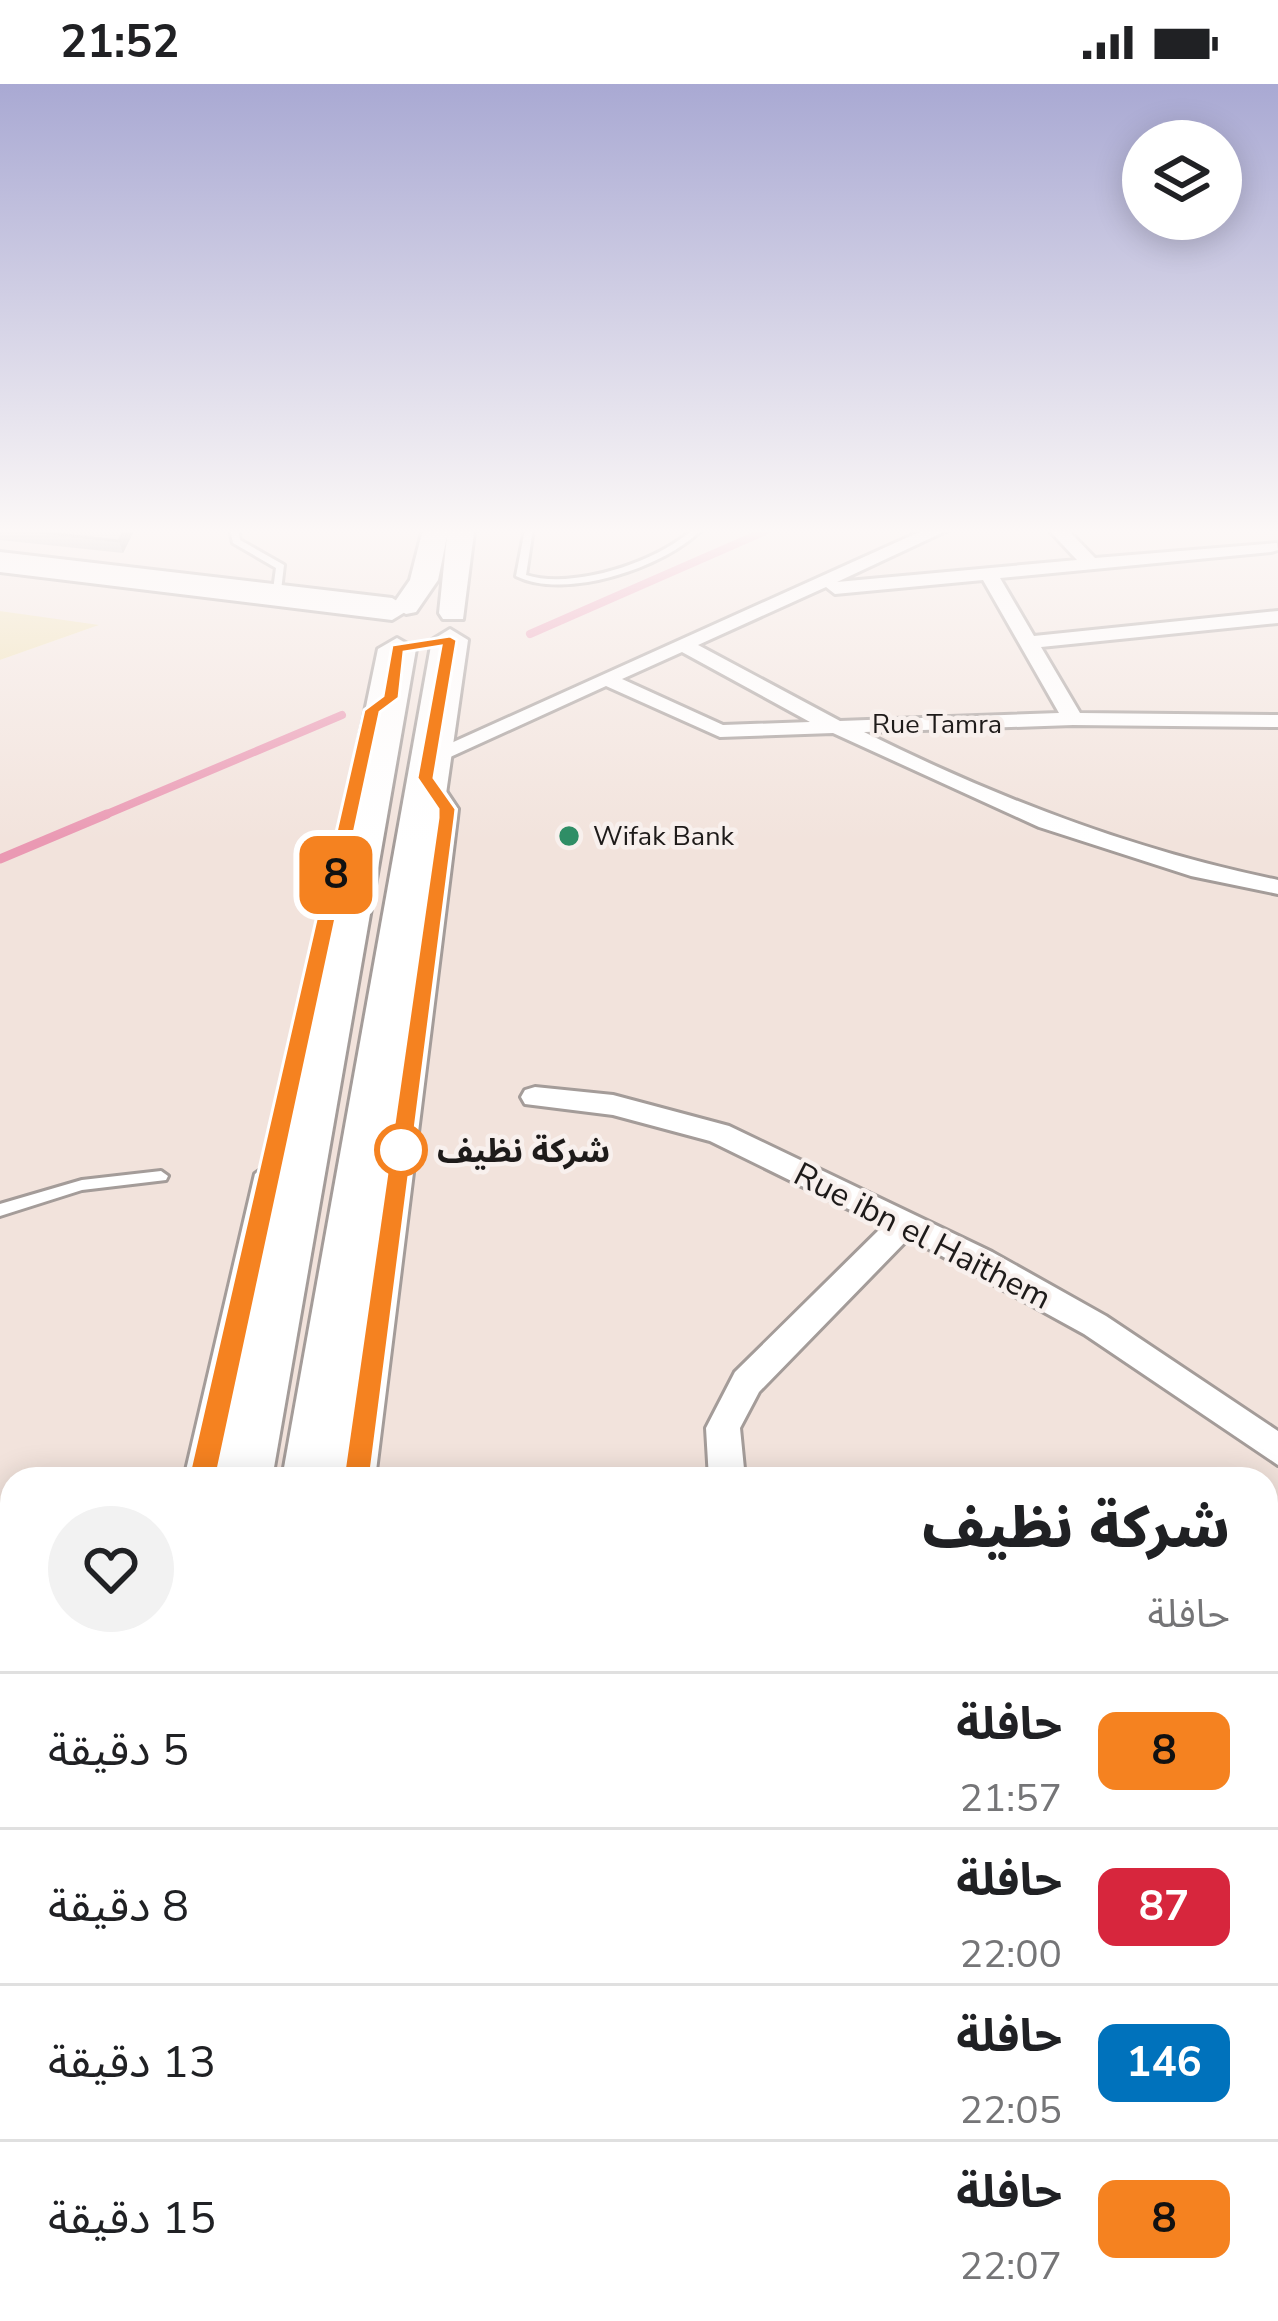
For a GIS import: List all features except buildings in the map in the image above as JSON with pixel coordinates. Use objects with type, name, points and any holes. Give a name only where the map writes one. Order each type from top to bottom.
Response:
[{"type":"highway","points":[[327,633],[361,639],[403,633]]},
{"type":"highway","points":[[335,633],[361,639]]},
{"type":"highway","points":[[317,1467],[450,633]]},
{"type":"highway","points":[[241,1467],[361,639]]},
{"type":"street","points":[[205,1467],[377,703],[361,639],[367,633]]},
{"type":"street","points":[[359,1467],[447,809],[428,768],[713,633]]},
{"type":"street","points":[[1027,633],[1073,719]]},
{"type":"street","points":[[1033,643],[1120,633]]},
{"type":"street","points":[[685,646],[826,724],[924,768],[1109,843],[1278,887]]},
{"type":"street","name":"Rue Tamra","points":[[608,680],[707,729],[826,724],[943,727],[1073,719],[1278,722]]},
{"type":"street","points":[[924,768],[922,754],[943,727]]},
{"type":"street","name":"Rue ibn el Haithem","points":[[536,1096],[613,1105],[718,1133],[905,1223],[1094,1325],[1278,1450]]},
{"type":"street","points":[[726,1467],[723,1428],[747,1382],[905,1223]]},
{"type":"lane","points":[[355,633],[361,639]]},
{"type":"lane","points":[[0,1210],[82,1185],[161,1176]]},
{"type":"shaded area","points":[[0,633],[75,633],[0,660]]},
{"type":"shaded area","points":[[75,633],[1278,633],[1278,1467],[0,1467],[0,660]]},
{"type":"waterway","points":[[100,817],[342,715]]},
{"type":"waterway","points":[[0,859],[107,814]]},
{"type":"bus line","name":"8","points":[[205,1467],[373,710],[380,700],[391,698],[397,649],[416,650],[450,640],[426,778],[447,809],[359,1467]]},
{"type":"place","name":"Wifak Bank","points":[[569,836]]},
{"type":"place","name":"شركة نظيف","points":[[401,1150]]}]
